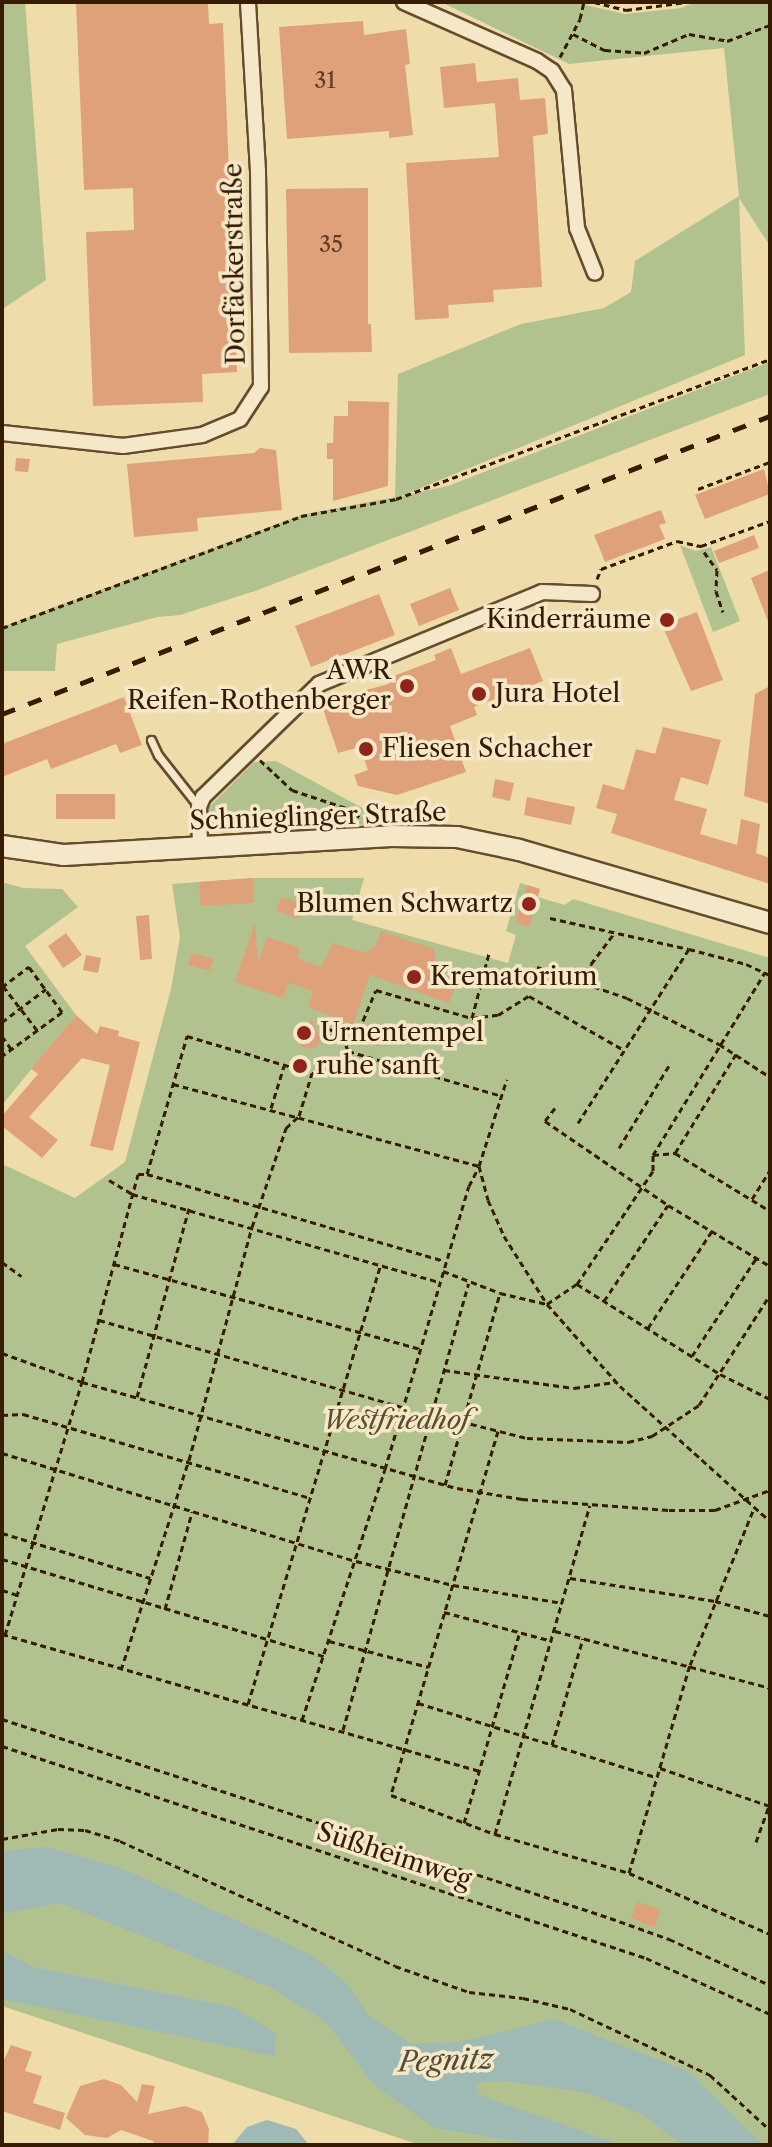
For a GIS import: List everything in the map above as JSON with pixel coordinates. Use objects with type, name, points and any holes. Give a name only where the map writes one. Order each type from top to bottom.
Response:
[{"type":"main road","name":"Schnieglinger Straße","points":[[2,846],[64,855],[391,836],[439,836],[490,842],[770,923]]},
{"type":"street","name":"Dorfäckerstraße","points":[[2,433],[123,446],[202,435],[240,419],[261,387],[258,171],[248,2]]},
{"type":"street","points":[[404,2],[537,61],[552,71],[564,90],[577,228],[595,273]]},
{"type":"street","points":[[200,847],[199,807],[203,797],[319,684],[334,675],[542,592],[592,594]]},
{"type":"lane","points":[[151,740],[158,755],[199,807]]},
{"type":"path","points":[[552,71],[573,34],[584,2]]},
{"type":"path","points":[[594,2],[626,10],[686,2]]},
{"type":"path","points":[[573,34],[605,50],[644,53],[689,34],[727,41],[770,25]]},
{"type":"path","points":[[2,628],[301,516],[396,499],[770,359]]},
{"type":"path","points":[[698,489],[770,462]]},
{"type":"path","points":[[592,594],[601,569],[677,541],[701,546],[770,521]]},
{"type":"path","points":[[704,552],[717,570],[716,591],[723,612]]},
{"type":"path","points":[[252,752],[292,790],[346,808],[391,836]]},
{"type":"path","points":[[550,918],[689,949],[770,975]]},
{"type":"path","points":[[589,985],[591,964],[614,934]]},
{"type":"path","points":[[578,1123],[689,949]]},
{"type":"path","points":[[472,1018],[489,953]]},
{"type":"path","points":[[2,1056],[62,1012],[29,967],[3,986],[37,1030]]},
{"type":"path","points":[[537,967],[650,1010],[719,1044],[770,1077]]},
{"type":"path","points":[[442,1271],[500,1293],[547,1304],[577,1284],[653,1171],[653,1155],[765,972]]},
{"type":"path","points":[[2,1022],[46,989]]},
{"type":"path","points":[[348,1051],[342,1034],[326,1028],[329,1020],[359,1030],[376,990],[472,1018],[498,1015],[529,996],[624,1050]]},
{"type":"path","points":[[2,1036],[11,1049]]},
{"type":"path","points":[[147,1174],[187,1036],[312,1073],[325,1073],[348,1051]]},
{"type":"path","points":[[348,1051],[502,1096]]},
{"type":"path","points":[[675,1153],[736,1054]]},
{"type":"path","points":[[619,1148],[671,1062]]},
{"type":"path","points":[[271,1109],[284,1066]]},
{"type":"path","points":[[121,1670],[189,1460],[252,1227],[286,1128],[299,1116],[312,1073]]},
{"type":"path","points":[[302,1720],[385,1469],[445,1261],[507,1079]]},
{"type":"path","points":[[173,1084],[479,1166]]},
{"type":"path","points":[[555,1108],[545,1121],[641,1188],[770,1266]]},
{"type":"path","points":[[653,1155],[675,1153],[770,1211]]},
{"type":"path","points":[[479,1166],[499,1227],[547,1304],[616,1381],[770,1521]]},
{"type":"path","points":[[752,1199],[770,1170]]},
{"type":"path","points":[[445,1261],[261,1204],[138,1174],[82,1382],[3,1635],[480,1771]]},
{"type":"path","points":[[109,1180],[132,1194],[439,1282]]},
{"type":"path","points":[[604,1301],[668,1205]]},
{"type":"path","points":[[137,1398],[189,1208]]},
{"type":"path","points":[[648,1329],[712,1231]]},
{"type":"path","points":[[692,1356],[757,1257]]},
{"type":"path","points":[[2,1262],[21,1276]]},
{"type":"path","points":[[114,1264],[421,1349]]},
{"type":"path","points":[[248,1704],[270,1641],[381,1264]]},
{"type":"path","points":[[342,1731],[469,1283]]},
{"type":"path","points":[[577,1284],[720,1374],[770,1399]]},
{"type":"path","points":[[445,1485],[480,1375],[500,1293]]},
{"type":"path","points":[[432,1414],[527,1438],[628,1442],[666,1429],[699,1405],[770,1295]]},
{"type":"path","points":[[99,1320],[402,1407]]},
{"type":"path","points":[[2,1353],[82,1382],[324,1453],[480,1492],[590,1505],[715,1510],[770,1490]]},
{"type":"path","points":[[444,1370],[574,1388],[616,1381]]},
{"type":"path","points":[[2,1415],[23,1414],[189,1460],[310,1498]]},
{"type":"path","points":[[498,1431],[391,1795],[495,1834],[629,1873],[770,1934]]},
{"type":"path","points":[[2,1453],[388,1570],[453,1585],[563,1603]]},
{"type":"path","points":[[495,1834],[590,1505]]},
{"type":"path","points":[[629,1873],[690,1665],[754,1508]]},
{"type":"path","points":[[165,1609],[192,1512]]},
{"type":"path","points":[[2,1533],[150,1578]]},
{"type":"path","points":[[2,1559],[324,1656]]},
{"type":"path","points":[[570,1578],[715,1601],[770,1616]]},
{"type":"path","points":[[2,1590],[17,1595]]},
{"type":"path","points":[[444,1612],[552,1641]]},
{"type":"path","points":[[555,1631],[770,1688]]},
{"type":"path","points":[[464,1823],[495,1727],[520,1632]]},
{"type":"path","points":[[552,1745],[583,1638]]},
{"type":"path","points":[[329,1641],[429,1667]]},
{"type":"path","points":[[418,1703],[657,1777]]},
{"type":"path","points":[[2,1719],[610,1918],[669,1939],[770,1985]]},
{"type":"path","name":"Süßheimweg","points":[[2,1746],[646,1958],[770,2014]]},
{"type":"path","points":[[660,1768],[770,1805],[756,1842]]},
{"type":"path","points":[[2,1839],[58,1829],[85,1830],[120,1841],[395,1966],[469,1992],[523,1998],[570,2009],[710,2075],[770,2130]]},
{"type":"green space","points":[[2,2],[25,2],[46,280],[4,308],[2,316]]},
{"type":"green space","points":[[441,2],[573,2],[625,14],[681,8],[696,2],[770,2],[770,246],[739,198],[745,355],[401,496],[448,486],[770,362],[770,394],[255,591],[180,615],[157,617],[57,644],[55,671],[2,671],[2,627],[301,515],[395,497],[398,374],[521,324],[604,308],[631,292],[635,261],[739,196],[724,48],[569,64]]},
{"type":"green space","points":[[680,545],[696,551],[711,547],[740,621],[713,632]]},
{"type":"green space","points":[[276,761],[390,823],[220,832],[211,822],[207,809],[254,762]]},
{"type":"green space","name":"Westfriedhof","points":[[253,878],[364,878],[352,920],[508,963],[516,935],[506,931],[520,883],[540,889],[538,897],[544,899],[565,905],[573,899],[770,958],[770,2145],[420,2145],[2,2006],[2,1164],[75,1198],[125,1162],[171,989],[180,937],[172,884]]},
{"type":"green space","points":[[2,882],[23,888],[62,889],[78,907],[25,946],[76,1015],[2,1105]]},
{"type":"water","name":"Pegnitz","points":[[47,1847],[121,1868],[312,1955],[346,1983],[369,2016],[411,2044],[459,2042],[554,2019],[689,2072],[763,2145],[683,2145],[643,2115],[589,2093],[504,2081],[477,2083],[477,2094],[621,2145],[536,2145],[435,2128],[375,2086],[325,2021],[269,1987],[60,1903],[2,1914],[2,1851]]},
{"type":"water","points":[[2,1951],[34,1967],[234,2007],[276,2034],[275,2056],[2,1999]]},
{"type":"water","points":[[267,2120],[296,2129],[309,2145],[232,2145],[247,2127]]},
{"type":"building","points":[[76,2],[208,2],[209,24],[223,23],[237,372],[202,374],[203,402],[93,406],[86,232],[134,230],[133,188],[84,190]]},
{"type":"building","points":[[363,21],[364,35],[406,29],[410,64],[405,65],[413,135],[389,138],[389,131],[287,139],[279,27]]},
{"type":"building","points":[[475,63],[477,82],[518,78],[520,100],[545,98],[548,134],[533,136],[542,287],[493,290],[494,302],[448,305],[449,318],[415,320],[406,163],[499,157],[495,103],[444,108],[440,67]]},
{"type":"building","points":[[368,188],[368,324],[371,324],[372,352],[289,353],[286,189]]},
{"type":"building","points":[[348,401],[389,402],[388,486],[333,501],[333,459],[327,459],[327,443],[333,443],[334,416],[348,416]]},
{"type":"building","points":[[260,448],[276,450],[282,510],[197,518],[198,531],[134,537],[127,464],[254,453]]},
{"type":"building","points":[[16,458],[30,459],[28,472],[15,471]]},
{"type":"building","points":[[764,469],[770,494],[705,519],[695,495]]},
{"type":"building","points":[[661,510],[666,523],[659,525],[665,539],[605,562],[594,535]]},
{"type":"building","points":[[754,535],[759,548],[719,563],[714,551]]},
{"type":"building","points":[[770,570],[770,624],[769,624],[751,578]]},
{"type":"building","points":[[450,588],[459,610],[419,626],[410,604]]},
{"type":"building","points":[[379,594],[395,635],[311,667],[295,626]]},
{"type":"building","points":[[697,612],[723,680],[691,691],[662,625]]},
{"type":"building","points":[[451,648],[461,674],[530,648],[543,681],[474,707],[477,715],[450,726],[466,772],[397,795],[358,786],[354,775],[368,770],[360,747],[338,753],[322,706],[328,704],[327,700],[389,684],[388,678],[436,660],[434,655]]},
{"type":"building","points":[[770,686],[770,804],[744,796],[755,694]]},
{"type":"building","points":[[124,697],[142,745],[120,753],[116,744],[51,769],[47,759],[2,777],[2,744]]},
{"type":"building","points":[[663,727],[721,740],[708,785],[681,777],[674,800],[707,809],[700,834],[737,845],[741,819],[760,824],[756,853],[770,858],[770,884],[611,833],[617,814],[596,808],[603,784],[624,790],[636,749],[655,754]]},
{"type":"building","points":[[495,779],[514,783],[510,801],[492,797]]},
{"type":"building","points":[[56,794],[115,794],[115,819],[56,819]]},
{"type":"building","points":[[527,797],[575,807],[571,825],[524,815]]},
{"type":"building","points":[[253,878],[254,903],[201,906],[199,882]]},
{"type":"building","points":[[527,885],[540,889],[529,927],[515,923]]},
{"type":"building","points":[[281,897],[304,904],[299,919],[276,911]]},
{"type":"building","points":[[149,915],[152,959],[140,960],[136,916]]},
{"type":"building","name":"Krematorium","points":[[255,922],[258,964],[267,937],[300,948],[297,958],[321,967],[333,943],[366,953],[376,945],[381,931],[434,949],[438,973],[458,979],[449,1003],[370,975],[353,1025],[308,1007],[313,991],[288,983],[283,998],[235,982]]},
{"type":"building","points":[[66,933],[82,955],[63,968],[48,946]]},
{"type":"building","points":[[191,953],[214,959],[210,971],[188,965]]},
{"type":"building","points":[[86,955],[101,958],[98,973],[83,970]]},
{"type":"building","points":[[76,1015],[97,1034],[100,1026],[119,1031],[118,1036],[140,1042],[113,1151],[90,1146],[110,1065],[82,1058],[29,1117],[58,1140],[42,1158],[2,1126],[2,1116],[38,1074],[31,1069]]},
{"type":"building","name":"Urnentempel","points":[[311,1018],[320,1037],[318,1046],[310,1049],[302,1047],[293,1028],[306,1033]]},
{"type":"building","points":[[375,1025],[385,1028],[388,1038],[380,1046],[370,1043],[367,1033]]},
{"type":"building","points":[[637,1902],[661,1910],[655,1927],[631,1918]]},
{"type":"building","points":[[11,2045],[32,2052],[25,2071],[42,2076],[33,2103],[65,2113],[60,2130],[2,2111],[2,2064]]},
{"type":"building","points":[[104,2079],[121,2085],[137,2102],[142,2084],[155,2086],[148,2114],[185,2106],[202,2112],[209,2129],[208,2145],[154,2145],[153,2141],[121,2130],[107,2138],[85,2135],[66,2118],[80,2086]]},
{"type":"railway","points":[[2,714],[770,416]]},
{"type":"place","name":"Kinderräume","points":[[667,620]]},
{"type":"place","name":"AWR Reifen-Rothenberger","points":[[407,686]]},
{"type":"place","name":"Jura Hotel","points":[[479,694]]},
{"type":"place","name":"Fliesen Schacher","points":[[366,749]]},
{"type":"place","name":"Blumen Schwartz","points":[[529,904]]},
{"type":"place","name":"Krematorium","points":[[414,977]]},
{"type":"place","name":"Urnentempel","points":[[304,1033]]},
{"type":"place","name":"ruhe sanft","points":[[300,1066]]}]
